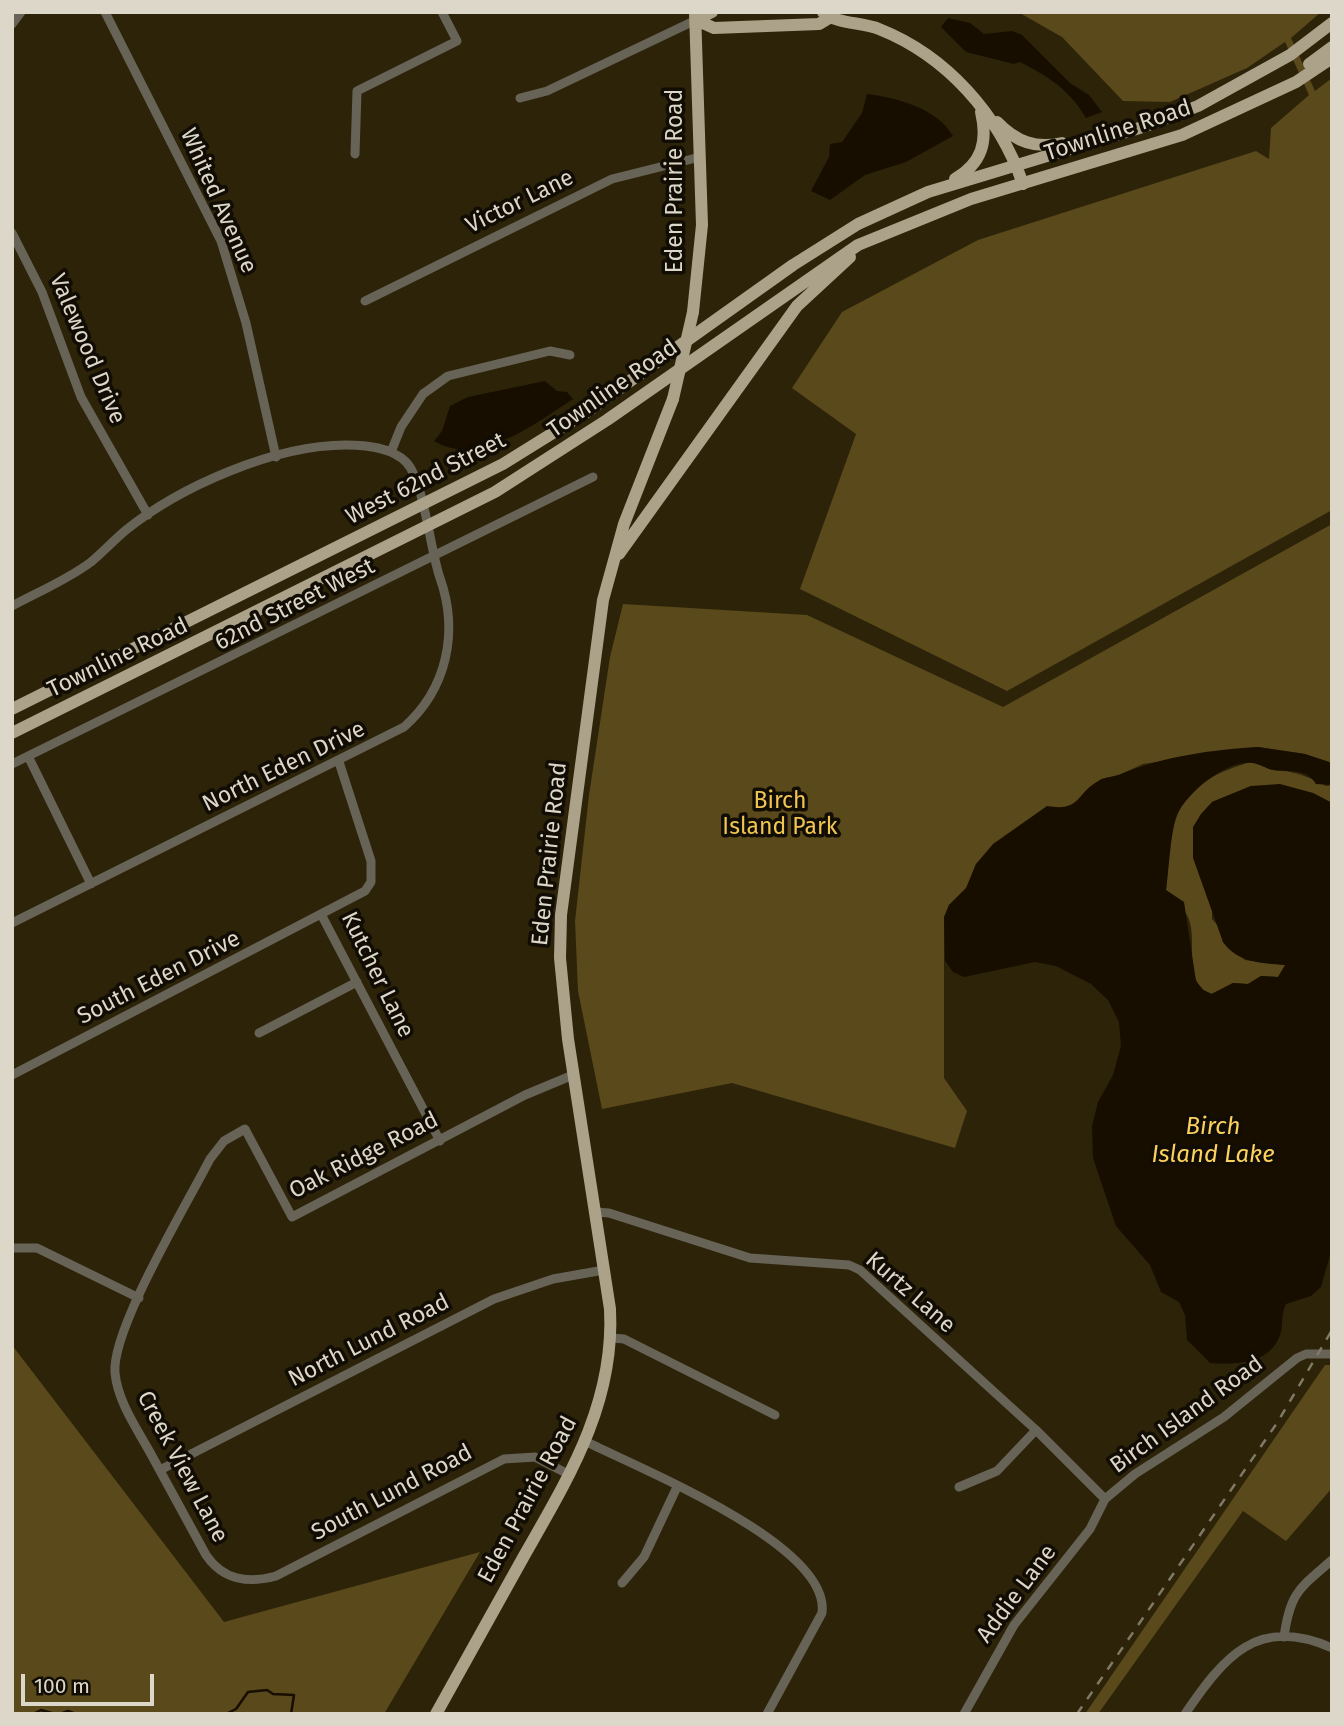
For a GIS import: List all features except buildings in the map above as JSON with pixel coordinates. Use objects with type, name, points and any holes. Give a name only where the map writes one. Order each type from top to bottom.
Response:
[{"type":"main road","points":[[695,16],[712,12]]},
{"type":"main road","points":[[695,16],[714,28],[819,24],[826,15],[876,28],[899,38],[950,73],[1010,135],[1040,146],[1065,143],[1162,114],[1170,118],[1260,73],[1332,23]]},
{"type":"main road","name":"Eden Prairie Road","points":[[436,1714],[587,1442],[602,1397],[612,1338],[596,1212],[573,1074],[560,958],[561,915],[597,630],[612,562],[624,524],[673,399],[693,312],[702,225],[695,16]]},
{"type":"main road","points":[[1244,107],[1332,47]]},
{"type":"main road","points":[[1244,107],[1296,82],[1332,58]]},
{"type":"main road","points":[[979,104],[1016,164],[1023,184]]},
{"type":"main road","points":[[928,191],[965,172],[979,157],[984,134],[979,104]]},
{"type":"main road","name":"Townline Road","points":[[12,733],[495,492],[552,457],[834,259],[930,214],[1182,135],[1244,107]]},
{"type":"main road","name":"West 62nd Street","points":[[12,709],[422,507],[544,440],[825,244],[928,191],[1170,118]]},
{"type":"main road","points":[[612,562],[797,306],[827,275],[890,231]]},
{"type":"street","points":[[12,24],[20,12]]},
{"type":"street","name":"Whited Avenue","points":[[105,12],[221,242],[244,313],[276,457]]},
{"type":"street","points":[[355,154],[357,91],[457,41],[442,12]]},
{"type":"street","points":[[520,98],[547,91],[695,16]]},
{"type":"street","name":"Victor Lane","points":[[365,301],[612,179],[700,158]]},
{"type":"street","name":"Valewood Drive","points":[[12,233],[42,292],[81,397],[148,515]]},
{"type":"street","points":[[12,606],[90,562],[148,515],[214,478],[276,457],[338,445],[366,446],[391,452],[401,427],[423,394],[448,376],[550,351],[570,355]]},
{"type":"street","name":"North Eden Drive","points":[[12,923],[339,762],[404,727],[419,714],[441,678],[450,615],[432,556],[421,496],[407,463],[391,452]]},
{"type":"street","name":"62nd Street West","points":[[12,764],[593,477]]},
{"type":"street","points":[[28,756],[91,884]]},
{"type":"street","name":"Kutcher Lane","points":[[339,762],[372,872],[365,891],[323,916],[440,1141]]},
{"type":"street","name":"South Eden Drive","points":[[12,1075],[323,916]]},
{"type":"street","points":[[259,1033],[357,982]]},
{"type":"street","name":"Oak Ridge Road","points":[[139,1298],[216,1149],[245,1129],[292,1217],[525,1095],[573,1074]]},
{"type":"street","name":"Kurtz Lane","points":[[596,1212],[609,1213],[750,1258],[849,1265],[860,1270],[1036,1430],[1105,1499]]},
{"type":"street","points":[[12,1248],[26,1247],[49,1253],[139,1298]]},
{"type":"street","name":"North Lund Road","points":[[160,1470],[494,1299],[553,1279],[604,1270]]},
{"type":"street","name":"Creek View Lane","points":[[139,1298],[118,1343],[115,1374],[124,1405],[206,1555],[213,1564],[232,1577]]},
{"type":"street","points":[[612,1338],[624,1339],[775,1415]]},
{"type":"street","name":"Birch Island Road","points":[[1105,1499],[1135,1474],[1224,1417],[1297,1358],[1306,1354],[1332,1354]]},
{"type":"street","points":[[959,1487],[998,1471],[1036,1430]]},
{"type":"street","points":[[587,1442],[761,1531],[801,1565],[821,1590],[824,1602],[818,1624],[767,1714]]},
{"type":"street","name":"South Lund Road","points":[[232,1577],[261,1580],[276,1576],[504,1459],[535,1457],[570,1475]]},
{"type":"street","points":[[622,1583],[644,1557],[677,1487]]},
{"type":"street","name":"Addie Lane","points":[[964,1714],[1014,1625],[1090,1529],[1105,1499]]},
{"type":"street","points":[[1284,1637],[1288,1606],[1299,1589],[1332,1560]]},
{"type":"street","points":[[1185,1714],[1224,1661],[1254,1643],[1284,1637],[1306,1638],[1332,1648]]},
{"type":"green space","points":[[1018,12],[1321,12],[1291,38],[1315,91],[1332,78],[1332,510],[1007,691],[800,589],[856,434],[792,388],[842,312],[978,240],[1256,151],[1269,159],[1271,128],[1309,95],[1285,42],[1247,68],[1170,102],[1123,101],[1062,37]]},
{"type":"green space","name":"Birch Island Park","points":[[1332,524],[1332,763],[1305,754],[1258,747],[1143,764],[1119,775],[1101,779],[1083,798],[976,864],[967,888],[949,905],[944,918],[944,1078],[967,1111],[955,1148],[732,1083],[602,1109],[578,991],[575,921],[589,795],[610,657],[623,604],[807,615],[1003,707]]},
{"type":"green space","points":[[1251,762],[1297,774],[1326,786],[1332,785],[1332,803],[1313,793],[1251,786],[1212,802],[1212,919],[1221,929],[1223,942],[1245,960],[1286,965],[1278,977],[1261,976],[1248,984],[1233,983],[1211,994],[1202,988],[1196,979],[1187,915],[1166,890],[1171,836],[1181,807],[1196,789],[1217,775]]},
{"type":"green space","points":[[12,1345],[224,1622],[480,1552],[384,1714],[12,1714]]},
{"type":"green space","points":[[1325,1365],[1332,1365],[1332,1488],[1286,1541],[1243,1511],[1098,1714],[1085,1714]]},
{"type":"water","points":[[948,18],[970,23],[984,34],[1012,31],[1022,35],[1070,83],[1089,95],[1102,112],[1086,118],[1073,99],[1058,85],[1020,62],[1014,64],[966,52],[941,27]]},
{"type":"water","points":[[867,94],[891,98],[927,111],[946,126],[953,136],[906,162],[865,175],[830,200],[811,191],[829,157],[830,144],[842,142],[862,113]]},
{"type":"water","points":[[545,381],[557,391],[567,392],[573,399],[525,430],[488,446],[470,449],[451,448],[434,441],[442,431],[450,406],[468,397]]},
{"type":"water","name":"Birch Island Lake","points":[[1258,747],[1305,754],[1332,763],[1332,785],[1316,784],[1302,773],[1273,770],[1255,763],[1242,763],[1218,773],[1196,790],[1179,810],[1175,820],[1166,890],[1184,902],[1196,981],[1203,990],[1212,994],[1233,983],[1248,984],[1261,976],[1278,977],[1285,965],[1243,958],[1223,942],[1193,858],[1193,827],[1212,802],[1251,786],[1280,784],[1313,793],[1332,803],[1332,1248],[1321,1287],[1311,1296],[1286,1304],[1281,1332],[1270,1351],[1242,1363],[1210,1363],[1187,1340],[1185,1315],[1179,1302],[1161,1292],[1150,1265],[1116,1226],[1093,1158],[1092,1126],[1098,1102],[1113,1075],[1121,1046],[1119,1022],[1108,1000],[1091,984],[1056,966],[1035,962],[964,977],[953,972],[945,961],[944,917],[949,905],[966,888],[976,864],[993,844],[1047,806],[1073,804],[1100,780],[1171,758]]},
{"type":"waterway","points":[[226,1714],[236,1709],[248,1692],[267,1690],[273,1694],[294,1695],[291,1714]]},
{"type":"waterway","points":[[33,1714],[41,1710],[55,1714]]},
{"type":"waterway","points":[[60,1714],[68,1711],[76,1714]]},
{"type":"waterway","points":[[308,1714],[316,1714]]},
{"type":"railway","points":[[1077,1714],[1277,1423],[1332,1330]]}]
